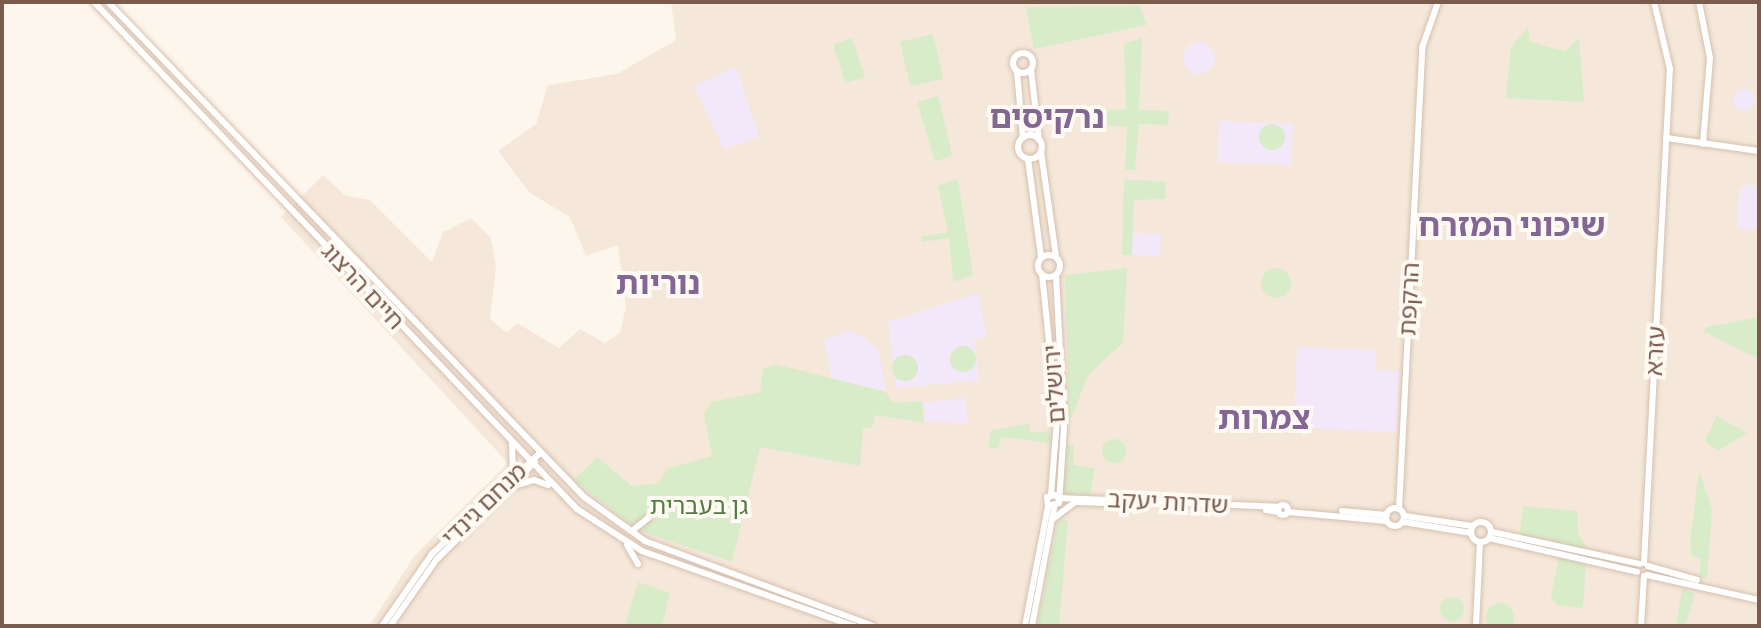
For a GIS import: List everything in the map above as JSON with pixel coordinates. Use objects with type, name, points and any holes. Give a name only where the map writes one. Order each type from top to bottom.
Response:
[{"type":"street","name":"חיים הרצוג","points":[[94,2],[560,495],[612,533],[647,552],[854,626]]},
{"type":"street","name":"חיים הרצוג","points":[[108,2],[539,454],[628,530],[650,543],[873,626]]},
{"type":"street","name":"הרקפת","points":[[1397,507],[1422,48],[1438,2]]},
{"type":"street","points":[[1654,2],[1669,48],[1666,138],[1759,151]]},
{"type":"street","points":[[1699,2],[1710,58],[1703,144]]},
{"type":"street","points":[[1020,53],[1031,59],[1031,69],[1056,256],[1041,257],[1028,159],[1020,152],[1023,138],[1017,72],[1012,63],[1020,53]]},
{"type":"street","points":[[1017,72],[1031,69]]},
{"type":"street","points":[[1023,138],[1039,140]]},
{"type":"street","name":"עזרא","points":[[1641,626],[1666,138]]},
{"type":"street","points":[[1028,159],[1041,152]]},
{"type":"street","name":"ירושלים","points":[[1032,626],[1054,501],[1065,378],[1056,256]]},
{"type":"street","name":"ירושלים","points":[[1025,626],[1054,501],[1057,420],[1041,257]]},
{"type":"street","points":[[1042,274],[1056,275]]},
{"type":"street","points":[[508,437],[517,462],[508,487]]},
{"type":"street","name":"מנחם גינדי","points":[[390,626],[431,565],[539,454]]},
{"type":"street","points":[[508,487],[534,480],[560,495]]},
{"type":"street","name":"מנחם גינדי","points":[[382,626],[432,554],[508,487]]},
{"type":"street","name":"שדרות יעקב","points":[[1054,501],[1278,510]]},
{"type":"street","name":"שדרות יעקב","points":[[1054,501],[1278,510]]},
{"type":"street","points":[[1050,528],[1075,502]]},
{"type":"street","points":[[1387,518],[1397,507],[1404,519]]},
{"type":"street","points":[[1278,510],[1404,519],[1471,529],[1484,521],[1490,535]]},
{"type":"street","points":[[628,530],[640,530],[649,517]]},
{"type":"street","points":[[1471,529],[1480,542],[1476,626]]},
{"type":"street","points":[[612,533],[638,564]]},
{"type":"street","points":[[1480,542],[1490,535],[1759,598]]},
{"type":"shaded area","points":[[671,2],[1759,2],[1759,626],[369,626],[415,555],[508,463],[281,217],[323,175],[346,196],[370,200],[432,262],[443,232],[471,218],[491,238],[496,267],[490,319],[507,333],[517,323],[559,348],[580,329],[605,343],[620,333],[626,307],[618,245],[586,256],[570,217],[530,193],[498,151],[536,124],[548,85],[617,74],[676,40]]},
{"type":"shaded area","points":[[1199,42],[1211,46],[1215,58],[1211,70],[1199,74],[1187,70],[1183,58],[1187,46]]},
{"type":"shaded area","points":[[736,67],[759,137],[724,149],[694,86]]},
{"type":"shaded area","points":[[1744,89],[1752,92],[1755,100],[1752,108],[1744,111],[1736,108],[1733,100],[1736,92]]},
{"type":"shaded area","points":[[1219,121],[1293,124],[1292,165],[1218,162]]},
{"type":"shaded area","points":[[1747,183],[1759,188],[1759,227],[1750,230],[1737,229],[1739,191]]},
{"type":"shaded area","points":[[1132,233],[1161,234],[1160,256],[1131,255]]},
{"type":"shaded area","points":[[978,293],[987,337],[974,339],[979,380],[896,388],[888,322]]},
{"type":"shaded area","points":[[852,330],[878,349],[886,391],[832,381],[824,339]]},
{"type":"shaded area","points":[[1297,347],[1376,350],[1376,370],[1399,371],[1397,432],[1306,428],[1307,417],[1294,417]]},
{"type":"shaded area","points":[[965,398],[968,423],[926,422],[924,403]]},
{"type":"green space","points":[[1140,6],[1147,25],[1034,49],[1026,7]]},
{"type":"green space","points":[[1528,27],[1530,42],[1565,51],[1579,39],[1584,102],[1506,98],[1511,47]]},
{"type":"green space","points":[[933,34],[943,79],[910,86],[900,42]]},
{"type":"green space","points":[[852,38],[865,77],[846,83],[833,44]]},
{"type":"green space","points":[[1142,38],[1139,110],[1169,111],[1168,125],[1139,124],[1135,170],[1125,170],[1127,127],[1095,125],[1095,111],[1126,109],[1124,44]]},
{"type":"green space","points":[[938,96],[952,155],[935,162],[917,102]]},
{"type":"green space","points":[[1272,124],[1281,128],[1285,137],[1281,146],[1272,150],[1263,146],[1259,137],[1263,128]]},
{"type":"green space","points":[[958,179],[973,275],[953,282],[949,238],[922,242],[921,237],[948,232],[938,186]]},
{"type":"green space","points":[[1124,179],[1166,182],[1165,199],[1134,200],[1132,255],[1122,255]]},
{"type":"green space","points":[[1127,268],[1123,343],[1089,374],[1069,423],[1065,275]]},
{"type":"green space","points":[[1276,268],[1282,269],[1290,277],[1290,289],[1282,297],[1276,298],[1270,297],[1262,289],[1261,283],[1262,277],[1270,269]]},
{"type":"green space","points":[[1759,317],[1759,359],[1704,332],[1706,327]]},
{"type":"green space","points":[[963,346],[972,350],[976,359],[972,368],[963,372],[954,368],[950,359],[954,350]]},
{"type":"green space","points":[[905,355],[914,359],[918,368],[914,377],[905,381],[896,377],[892,368],[896,359]]},
{"type":"green space","name":"גן בעברית","points":[[775,364],[886,392],[893,403],[922,401],[924,423],[875,415],[872,428],[863,428],[860,466],[760,447],[732,562],[637,530],[574,480],[597,457],[632,486],[659,483],[666,469],[712,456],[704,414],[711,402],[760,392],[763,369]]},
{"type":"green space","points":[[1717,416],[1747,433],[1718,451],[1705,441]]},
{"type":"green space","points":[[1029,424],[1030,433],[1050,431],[1051,443],[1001,437],[998,449],[988,447],[991,430]]},
{"type":"green space","points":[[1114,439],[1123,442],[1126,451],[1123,460],[1114,463],[1105,460],[1102,451],[1105,442]]},
{"type":"green space","points":[[1065,445],[1074,445],[1074,465],[1095,468],[1090,494],[1061,495]]},
{"type":"green space","points":[[1699,470],[1712,509],[1707,579],[1699,577],[1701,558],[1692,556],[1690,544]]},
{"type":"green space","points":[[1523,506],[1578,511],[1578,534],[1588,549],[1520,536]]},
{"type":"green space","points":[[1058,520],[1068,521],[1059,626],[1037,626]]},
{"type":"green space","points":[[1559,557],[1586,565],[1583,608],[1557,605],[1551,596]]},
{"type":"green space","points":[[638,582],[670,593],[662,626],[625,626]]},
{"type":"green space","points":[[1682,588],[1695,594],[1685,626],[1676,626]]},
{"type":"green space","points":[[1452,597],[1460,601],[1464,609],[1460,617],[1452,621],[1444,617],[1440,609],[1444,601]]},
{"type":"green space","points":[[1500,603],[1510,607],[1514,617],[1510,627],[1500,631],[1490,627],[1486,617],[1490,607]]},
{"type":"district","name":"נרקיסים","points":[[1047,116]]},
{"type":"district","name":"שיכוני המזרח","points":[[1512,224]]},
{"type":"district","name":"נוריות","points":[[658,282]]},
{"type":"district","name":"צמרות","points":[[1264,417]]}]
